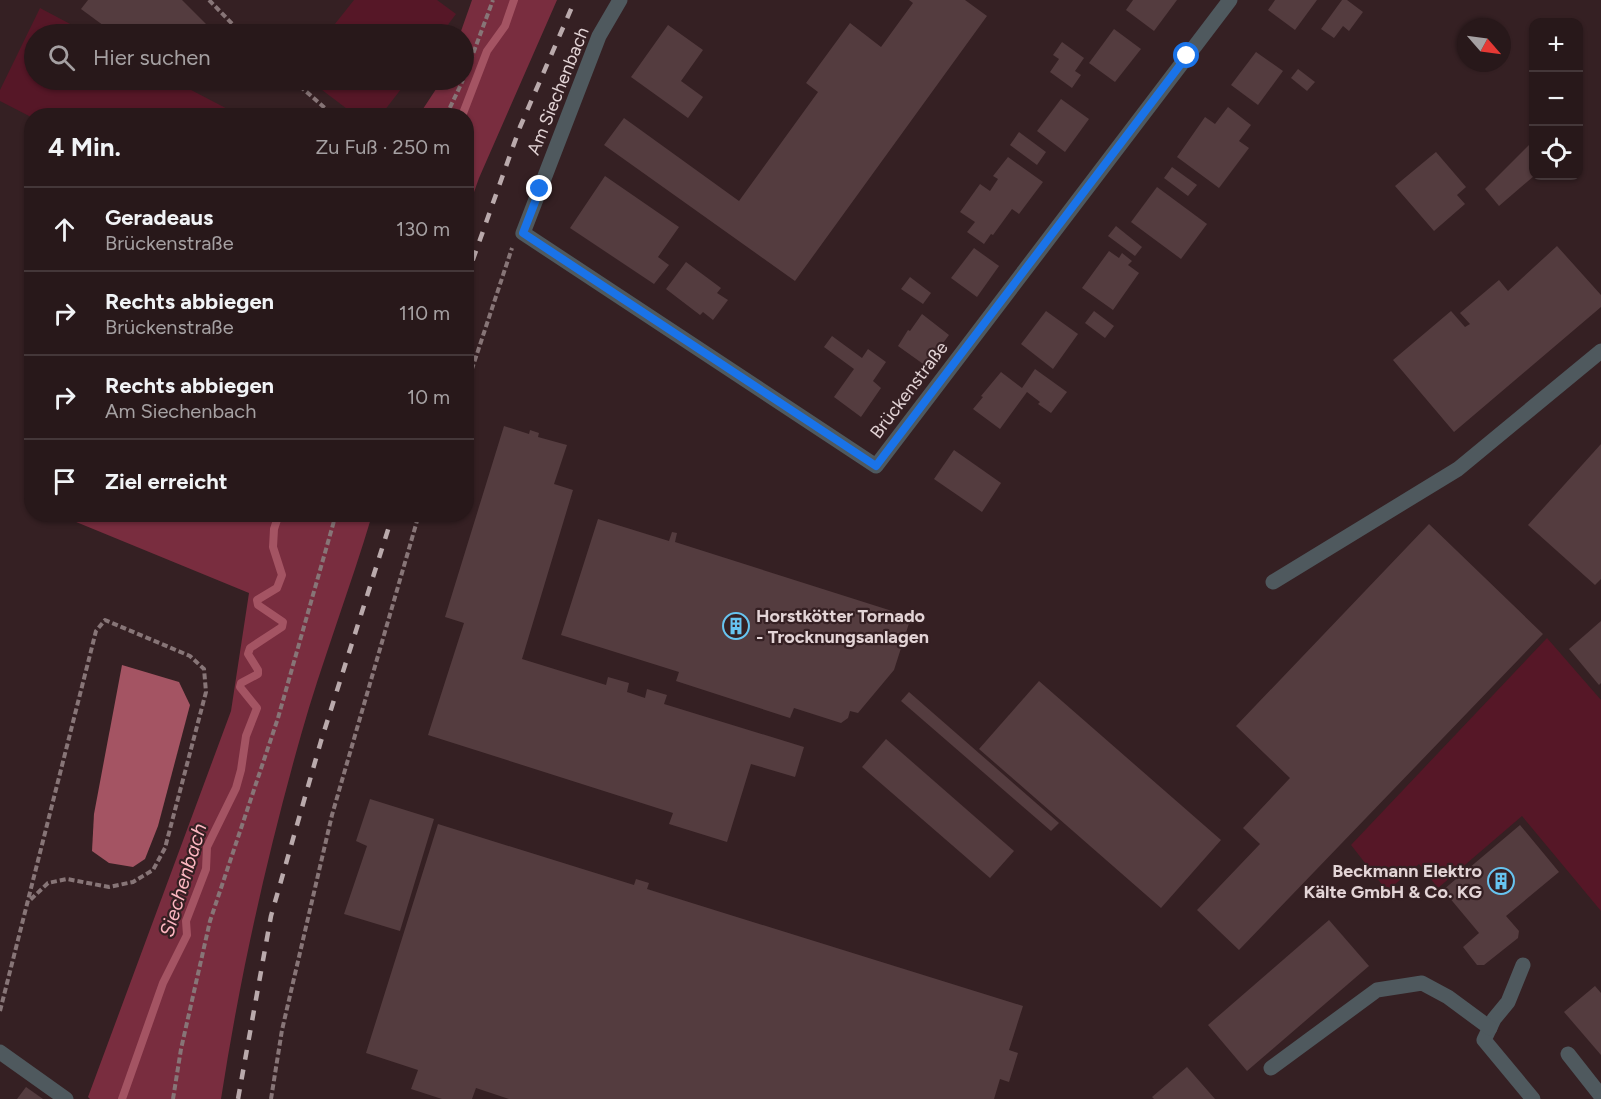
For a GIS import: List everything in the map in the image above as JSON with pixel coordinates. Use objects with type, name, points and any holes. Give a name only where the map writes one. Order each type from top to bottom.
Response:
[{"type":"street","name":"Am Siechenbach","points":[[523,233],[599,36],[620,0]]},
{"type":"street","name":"Brückenstraße","points":[[523,233],[876,466],[1230,0]]},
{"type":"street","points":[[1273,582],[1458,469],[1601,351]]},
{"type":"street","points":[[1523,965],[1508,1002],[1494,1019],[1484,1040],[1533,1099]]},
{"type":"street","points":[[1271,1068],[1377,990],[1422,983],[1449,997],[1490,1028]]},
{"type":"street","points":[[0,1052],[66,1099]]},
{"type":"street","points":[[1568,1054],[1601,1096]]},
{"type":"path","points":[[209,0],[232,24]]},
{"type":"path","points":[[474,50],[493,0]]},
{"type":"path","points":[[304,90],[325,108]]},
{"type":"path","points":[[450,108],[458,90]]},
{"type":"path","points":[[474,363],[512,248],[523,233]]},
{"type":"path","points":[[173,1099],[180,1048],[210,921],[278,718],[334,522]]},
{"type":"path","points":[[271,1099],[282,1030],[332,815],[417,522]]},
{"type":"path","points":[[0,1011],[27,903],[96,631],[105,620],[190,656],[204,669],[206,692],[165,848],[153,870],[133,882],[109,887],[67,879],[48,883],[27,903]]},
{"type":"shaded area","points":[[354,0],[437,0],[456,14],[448,24],[335,24]]},
{"type":"shaded area","points":[[472,0],[557,0],[474,192],[474,108],[424,108],[435,90],[474,90],[474,24],[464,24]]},
{"type":"shaded area","points":[[40,8],[70,24],[32,24]]},
{"type":"shaded area","points":[[24,41],[24,90],[191,90],[226,108],[24,108],[24,113],[0,101],[0,90]]},
{"type":"shaded area","points":[[322,90],[400,90],[386,108],[346,108]]},
{"type":"shaded area","points":[[76,522],[370,522],[309,707],[277,825],[255,916],[221,1099],[90,1099],[88,1097],[231,711],[249,593]]},
{"type":"shaded area","points":[[1547,638],[1601,700],[1601,911],[1522,816],[1438,888],[1419,864],[1387,891],[1351,845]]},
{"type":"shaded area","points":[[122,665],[179,682],[190,705],[158,826],[145,859],[133,867],[109,863],[92,851],[94,814]]},
{"type":"building","points":[[88,0],[182,0],[206,24],[101,24],[81,9]]},
{"type":"building","points":[[909,0],[965,0],[987,16],[795,281],[604,145],[624,118],[739,201],[818,92],[806,83],[850,23],[881,47],[913,3]]},
{"type":"building","points":[[1133,0],[1177,0],[1154,31],[1126,10]]},
{"type":"building","points":[[1275,0],[1317,0],[1295,30],[1268,10]]},
{"type":"building","points":[[1342,0],[1347,0],[1363,12],[1349,31],[1343,26],[1334,38],[1321,29]]},
{"type":"building","points":[[668,25],[703,50],[681,81],[703,97],[688,118],[631,77]]},
{"type":"building","points":[[1114,29],[1141,49],[1115,82],[1089,63]]},
{"type":"building","points":[[1062,42],[1084,58],[1075,71],[1081,75],[1072,88],[1050,72],[1059,59],[1053,55]]},
{"type":"building","points":[[1256,52],[1283,71],[1258,105],[1231,85]]},
{"type":"building","points":[[1298,69],[1315,82],[1307,91],[1291,78]]},
{"type":"building","points":[[1061,99],[1089,119],[1065,152],[1037,131]]},
{"type":"building","points":[[1228,107],[1251,125],[1239,141],[1249,148],[1219,188],[1177,157],[1205,117],[1215,124]]},
{"type":"building","points":[[1019,132],[1046,152],[1037,165],[1010,145]]},
{"type":"building","points":[[1529,145],[1529,180],[1499,206],[1485,189]]},
{"type":"building","points":[[1436,152],[1466,187],[1457,195],[1465,204],[1434,231],[1395,186]]},
{"type":"building","points":[[1008,157],[1043,182],[1019,214],[1012,209],[984,244],[967,232],[975,222],[960,212],[980,184],[990,191],[998,179],[993,176]]},
{"type":"building","points":[[1172,167],[1197,185],[1188,196],[1164,178]]},
{"type":"building","points":[[605,176],[679,227],[658,257],[669,265],[654,284],[570,228]]},
{"type":"building","points":[[1157,187],[1207,224],[1181,259],[1131,222]]},
{"type":"building","points":[[1116,226],[1142,247],[1135,256],[1108,236]]},
{"type":"building","points":[[1557,246],[1601,295],[1601,307],[1454,432],[1393,360],[1451,311],[1465,327],[1470,324],[1460,313],[1499,280],[1508,291]]},
{"type":"building","points":[[974,248],[999,266],[977,297],[951,278]]},
{"type":"building","points":[[1109,251],[1119,258],[1122,253],[1132,261],[1128,265],[1139,273],[1113,310],[1082,288]]},
{"type":"building","points":[[686,262],[721,288],[717,293],[728,300],[713,320],[703,312],[700,315],[666,289]]},
{"type":"building","points":[[910,277],[931,293],[923,304],[901,289]]},
{"type":"building","points":[[1046,311],[1078,334],[1053,369],[1021,344]]},
{"type":"building","points":[[1094,311],[1114,326],[1105,338],[1085,323]]},
{"type":"building","points":[[922,314],[949,335],[926,366],[898,346]]},
{"type":"building","points":[[832,336],[862,358],[868,349],[886,362],[873,381],[881,388],[861,417],[834,397],[854,369],[824,347]]},
{"type":"building","points":[[1035,369],[1067,392],[1051,413],[1027,392],[1000,429],[973,409],[1001,372],[1022,388]]},
{"type":"building","points":[[504,426],[529,434],[530,430],[539,433],[538,437],[567,445],[554,484],[573,490],[522,659],[606,685],[608,677],[629,683],[627,692],[645,698],[647,689],[667,695],[664,704],[804,747],[795,777],[751,764],[727,842],[669,824],[673,813],[428,735],[464,623],[445,617]]},
{"type":"building","points":[[1601,444],[1601,579],[1595,585],[1528,525]]},
{"type":"building","points":[[954,450],[1001,483],[982,512],[934,479]]},
{"type":"building","name":"Horstkötter Tornado - Trocknungsanlagen","points":[[598,519],[669,541],[672,532],[677,533],[675,542],[911,617],[894,670],[858,713],[850,711],[848,718],[841,723],[794,708],[790,718],[676,681],[679,672],[561,635]]},
{"type":"building","points":[[1429,524],[1543,634],[1239,950],[1197,910],[1260,844],[1243,828],[1290,778],[1236,726]]},
{"type":"building","points":[[1601,621],[1601,683],[1599,685],[1569,649]]},
{"type":"building","points":[[1039,681],[1221,840],[1161,908],[979,749]]},
{"type":"building","points":[[909,692],[1059,823],[1051,831],[901,701]]},
{"type":"building","points":[[886,739],[1014,851],[990,878],[862,767]]},
{"type":"building","points":[[370,799],[434,819],[400,931],[344,914],[367,846],[356,841]]},
{"type":"building","points":[[438,824],[634,885],[636,879],[649,883],[647,889],[1023,1006],[1009,1050],[1018,1053],[1009,1082],[1000,1079],[994,1099],[509,1099],[476,1088],[472,1099],[442,1099],[411,1089],[418,1070],[366,1053]]},
{"type":"building","name":"Beckmann Elektro Kälte GmbH & Co. KG","points":[[1520,825],[1559,872],[1506,916],[1519,931],[1518,938],[1484,965],[1477,965],[1463,947],[1479,933],[1443,890]]},
{"type":"building","points":[[1329,920],[1369,966],[1247,1071],[1208,1025]]},
{"type":"building","points":[[1595,986],[1601,993],[1601,1055],[1564,1012]]},
{"type":"building","points":[[1187,1067],[1215,1099],[1154,1099],[1152,1097]]},
{"type":"building","points":[[26,1087],[43,1099],[17,1099]]},
{"type":"waterway","name":"Siechenbach","points":[[474,85],[487,51],[505,26],[514,0]]},
{"type":"waterway","name":"Siechenbach","points":[[465,108],[472,90]]},
{"type":"waterway","name":"Siechenbach","points":[[122,1099],[163,983],[187,935],[186,921],[206,869],[207,847],[236,788],[246,736],[257,708],[240,687],[241,683],[258,674],[248,654],[250,648],[282,627],[283,622],[258,605],[257,600],[277,588],[282,575],[273,547],[276,522]]},
{"type":"railway","points":[[474,256],[520,127],[575,0]]},
{"type":"railway","points":[[238,1099],[271,916],[321,741],[390,522]]},
{"type":"place","name":"Horstkötter Tornado - Trocknungsanlagen","points":[[736,626]]},
{"type":"place","name":"Beckmann Elektro Kälte GmbH & Co. KG","points":[[1501,881]]},
{"type":"route","points":[[540,189],[523,233],[876,466],[1187,56]]}]
